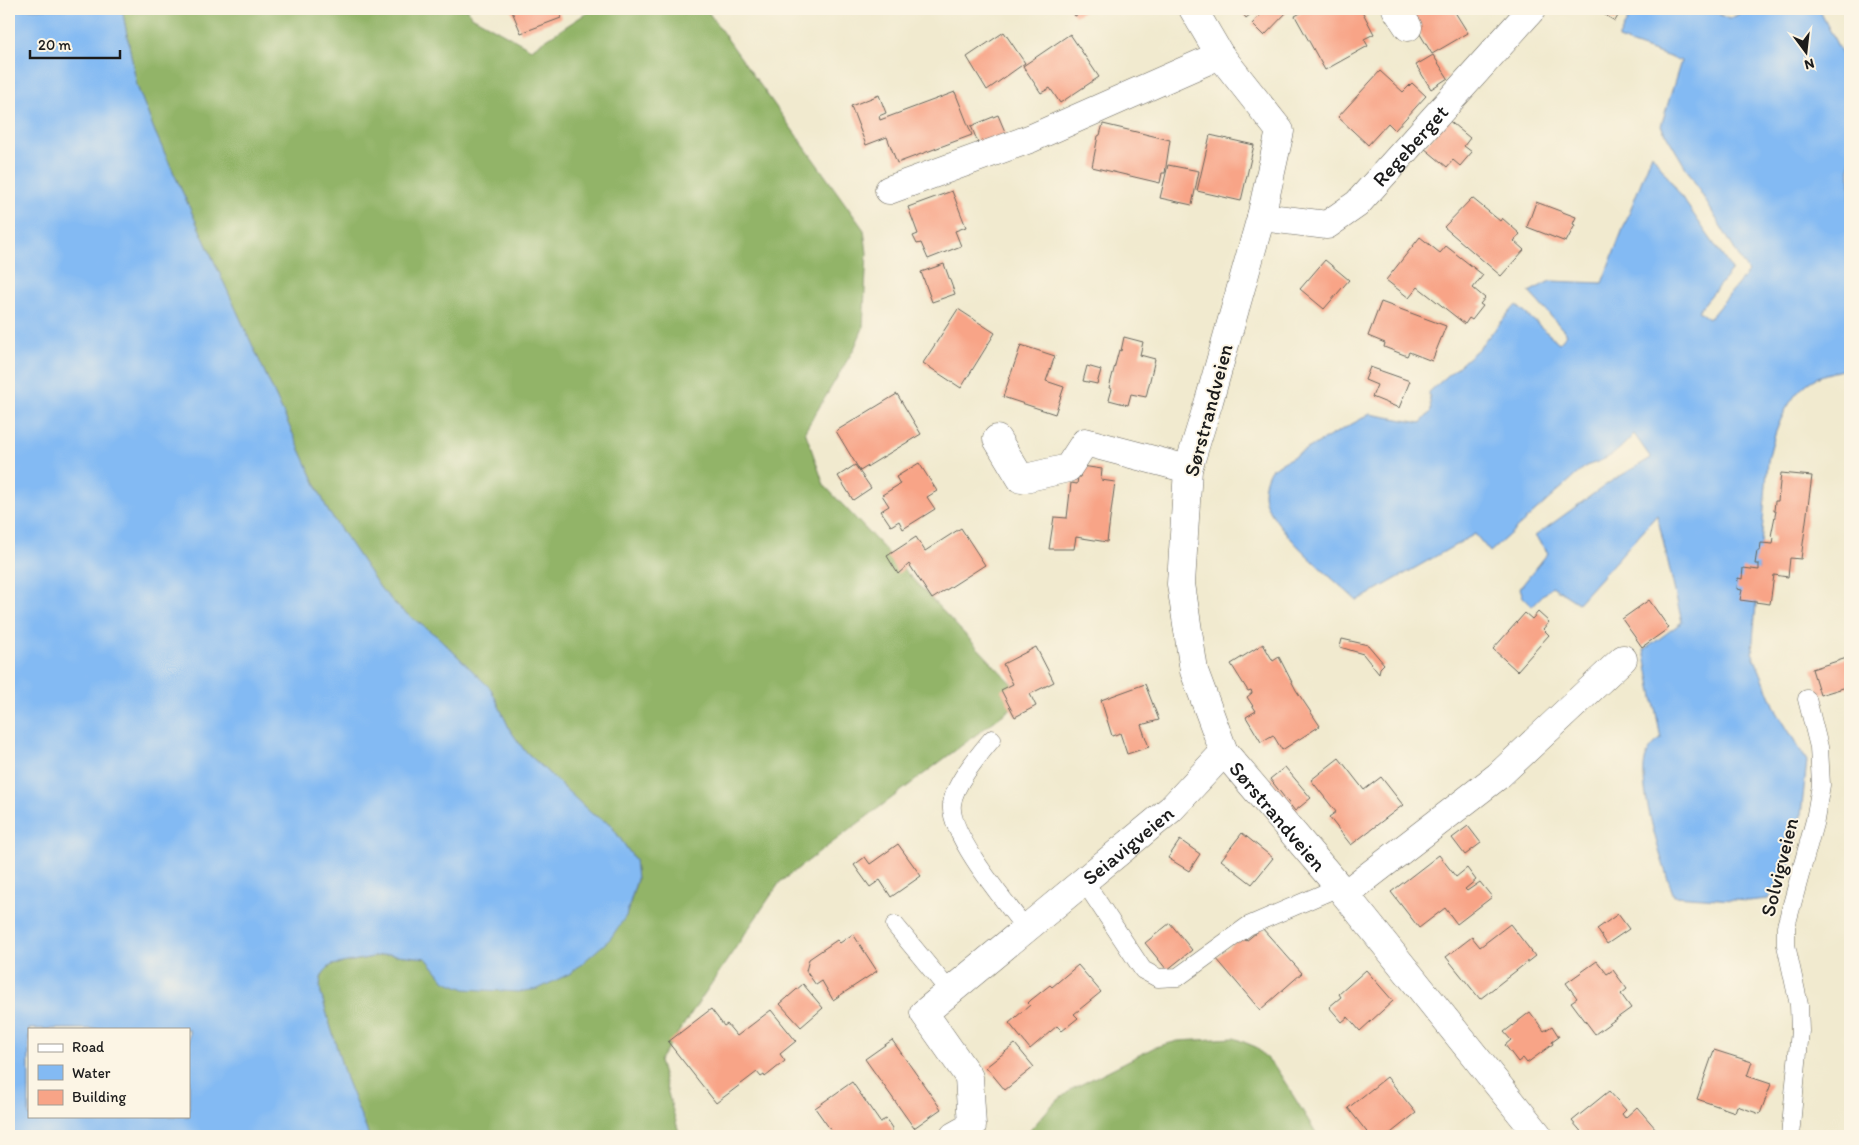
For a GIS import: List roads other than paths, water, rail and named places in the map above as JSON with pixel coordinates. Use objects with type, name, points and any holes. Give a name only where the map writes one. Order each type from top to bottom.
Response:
[{"type":"street","name":"Sørstrandveien","points":[[1193,9],[1220,56],[1280,131],[1261,217],[1210,401],[1188,469],[1181,584],[1194,671],[1224,752],[1342,890],[1539,1136]]},
{"type":"street","name":"Regeberget","points":[[1261,217],[1327,225],[1357,204],[1532,9]]},
{"type":"street","points":[[889,190],[1032,138],[1220,56]]},
{"type":"street","points":[[997,439],[1021,478],[1068,468],[1086,442],[1188,469]]},
{"type":"street","points":[[1342,890],[1498,776],[1623,659]]},
{"type":"street","name":"Seiavigveien","points":[[967,1133],[969,1077],[924,1014],[1171,809],[1224,752]]},
{"type":"lane","name":"Solvigveien","points":[[1790,1136],[1800,1030],[1798,1005],[1786,945],[1786,926],[1815,820],[1821,785],[1819,748],[1808,699]]},
{"type":"lane","points":[[992,738],[960,784],[952,802],[952,815],[959,834],[992,886],[1026,929]]},
{"type":"lane","name":"Sørstrandveien","points":[[1084,881],[1143,970],[1158,978],[1178,977],[1248,926],[1342,890]]},
{"type":"lane","points":[[896,924],[950,992]]},
{"type":"water","points":[[9,9],[122,9],[137,86],[155,132],[328,511],[381,589],[400,609],[438,637],[491,689],[510,730],[524,750],[592,814],[610,824],[635,860],[637,879],[626,916],[610,939],[571,973],[538,989],[518,992],[465,989],[445,981],[426,958],[388,954],[332,965],[325,971],[321,978],[321,994],[346,1079],[369,1136],[9,1136]]},
{"type":"water","points":[[1633,9],[1708,9],[1729,19],[1749,9],[1819,9],[1850,70],[1850,368],[1816,378],[1797,393],[1783,414],[1768,461],[1752,652],[1777,712],[1807,761],[1800,824],[1789,868],[1768,899],[1748,901],[1674,896],[1658,848],[1648,808],[1644,773],[1647,753],[1661,739],[1644,650],[1682,622],[1657,515],[1578,603],[1552,586],[1532,606],[1523,597],[1520,588],[1548,553],[1535,536],[1610,482],[1651,458],[1634,434],[1613,454],[1586,466],[1490,552],[1475,534],[1357,601],[1285,532],[1267,506],[1264,497],[1267,477],[1271,469],[1370,414],[1421,423],[1431,411],[1429,392],[1478,349],[1516,305],[1559,343],[1567,334],[1529,292],[1550,281],[1602,283],[1652,154],[1732,270],[1698,311],[1709,319],[1748,272],[1661,126],[1681,61],[1618,39]]}]
